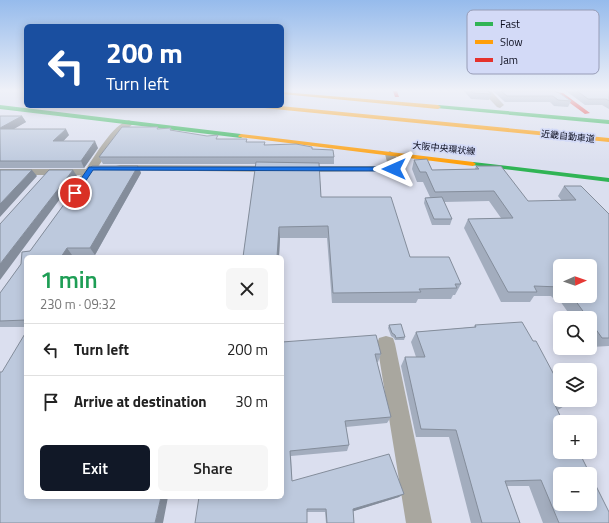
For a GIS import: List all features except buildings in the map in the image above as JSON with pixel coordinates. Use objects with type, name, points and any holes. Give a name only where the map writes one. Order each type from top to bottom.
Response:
[{"type":"main road","points":[[68,115],[609,180]]},
{"type":"main road","name":"近畿自動車道","points":[[359,115],[609,140]]},
{"type":"main road","name":"近畿自動車道","points":[[445,115],[609,131]]},
{"type":"main road","points":[[534,115],[609,122]]},
{"type":"main road","points":[[321,146],[524,160]]},
{"type":"street","points":[[75,193],[116,133],[129,123]]},
{"type":"street","points":[[0,172],[90,170],[394,169],[390,154]]},
{"type":"street","points":[[38,184],[49,172]]},
{"type":"street","points":[[386,344],[419,523]]},
{"type":"traffic: fast","points":[[70,115],[241,136]]},
{"type":"traffic: fast","points":[[534,115],[609,122]]},
{"type":"traffic: fast","points":[[473,164],[609,180]]},
{"type":"traffic: slow","points":[[359,115],[609,140]]},
{"type":"traffic: slow","points":[[241,136],[473,164]]},
{"type":"route","points":[[75,193],[91,168],[394,169]]}]
